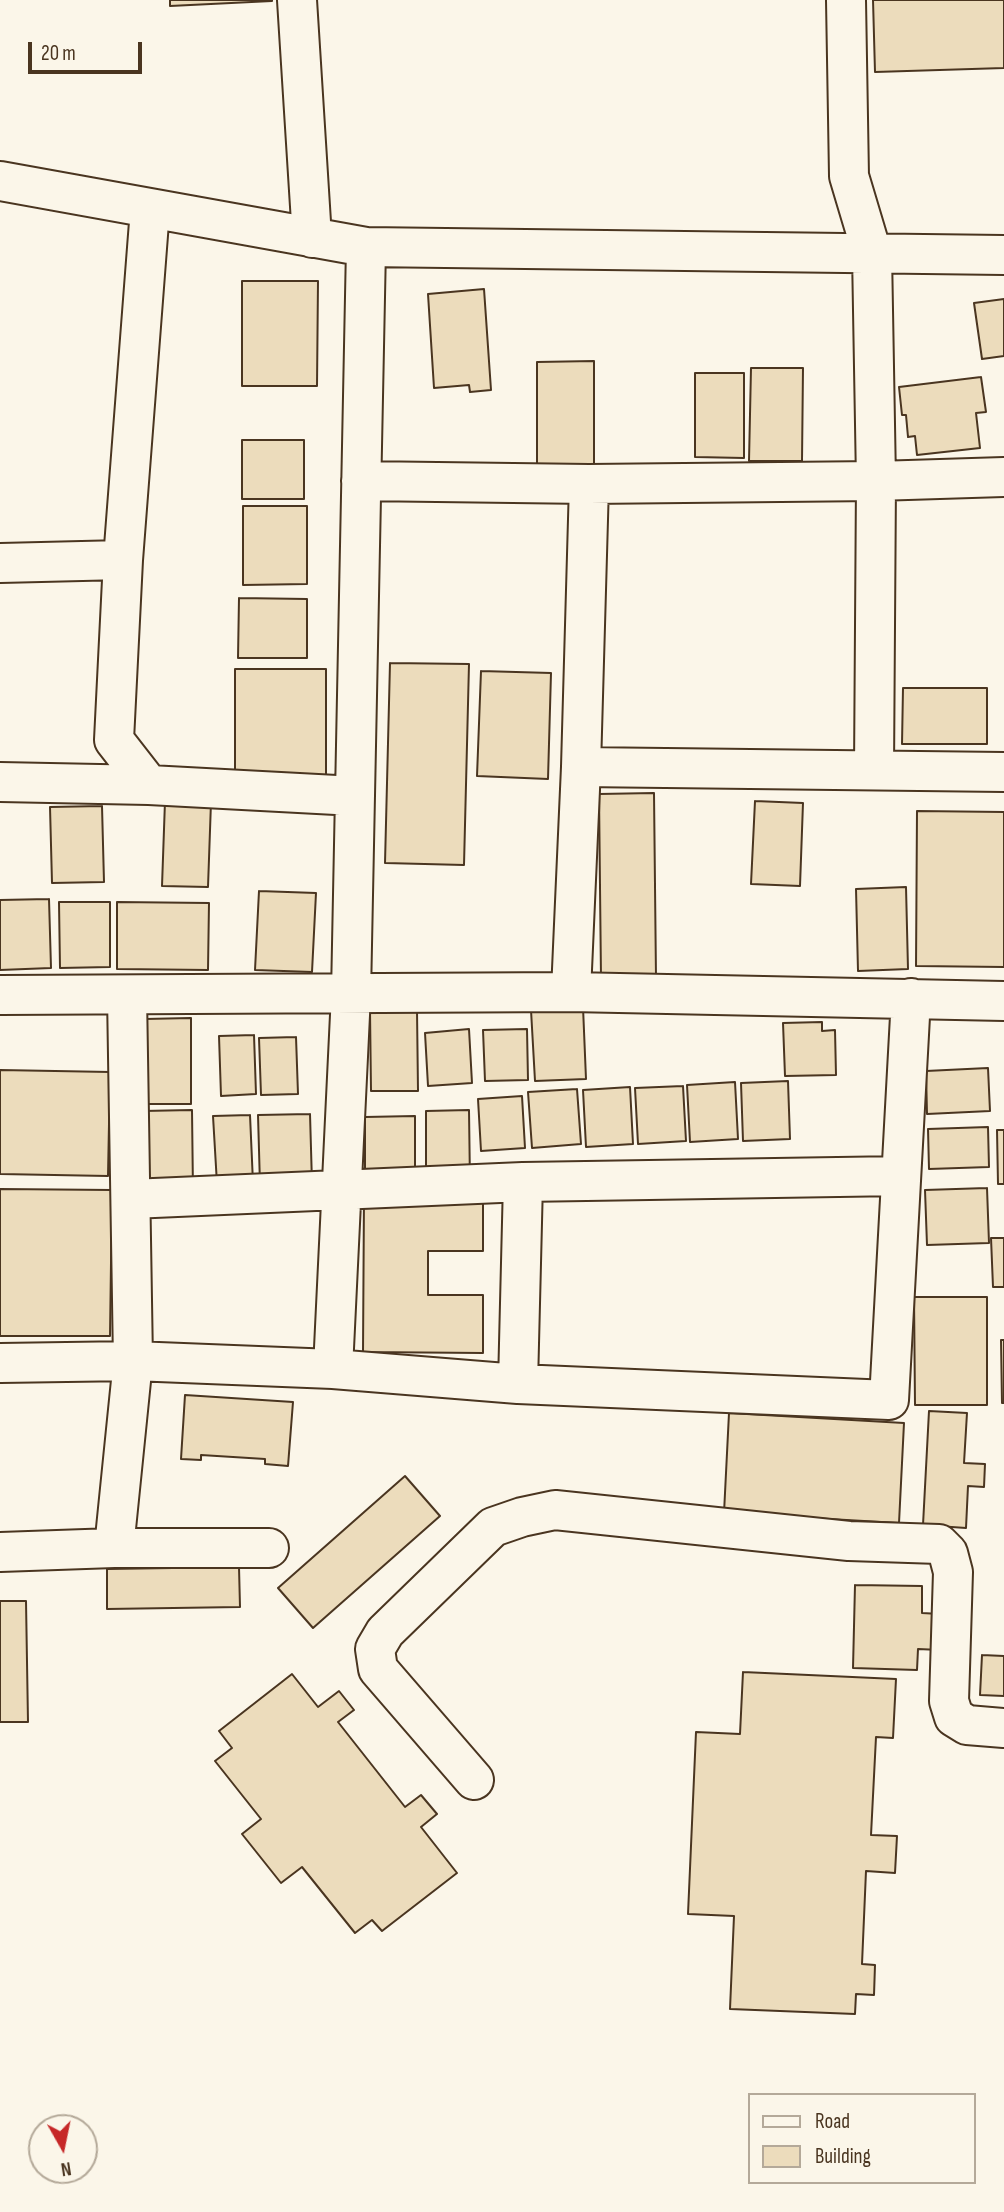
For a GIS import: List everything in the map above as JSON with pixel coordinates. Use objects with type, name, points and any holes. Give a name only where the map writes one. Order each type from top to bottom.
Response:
[{"type":"street","points":[[297,0],[312,238]]},
{"type":"street","points":[[846,0],[849,176],[872,253],[876,481],[874,770]]},
{"type":"street","points":[[0,181],[366,247],[1004,255]]},
{"type":"street","points":[[149,785],[114,740],[123,560],[150,209]]},
{"type":"street","points":[[334,1369],[352,994],[366,247]]},
{"type":"street","points":[[361,481],[589,484],[1004,477]]},
{"type":"street","points":[[571,992],[589,484]]},
{"type":"street","points":[[0,563],[123,560]]},
{"type":"street","points":[[581,767],[1004,772]]},
{"type":"street","points":[[0,782],[149,785],[355,796]]},
{"type":"street","points":[[0,995],[571,992],[1004,1001]]},
{"type":"street","points":[[114,1548],[133,1361],[127,995]]},
{"type":"street","points":[[0,1363],[133,1361],[334,1369],[518,1384],[889,1400],[911,998]]},
{"type":"street","points":[[131,1199],[523,1182],[901,1176]]},
{"type":"street","points":[[518,1384],[523,1182]]},
{"type":"street","points":[[474,1780],[378,1669],[375,1648],[385,1632],[494,1527],[522,1517],[555,1510],[849,1541],[939,1544],[948,1553],[953,1572],[949,1701],[954,1717],[967,1725],[1004,1728]]},
{"type":"street","points":[[0,1552],[114,1548],[270,1548]]},
{"type":"building","points":[[170,0],[272,0],[272,1],[170,6]]},
{"type":"building","points":[[873,0],[1004,0],[1004,68],[875,72]]},
{"type":"building","points":[[242,281],[318,281],[317,386],[242,386]]},
{"type":"building","points":[[484,289],[491,390],[470,392],[469,385],[434,388],[428,294]]},
{"type":"building","points":[[1004,299],[1004,356],[982,359],[974,303]]},
{"type":"building","points":[[594,361],[594,466],[537,466],[537,362]]},
{"type":"building","points":[[751,368],[803,368],[802,461],[749,461]]},
{"type":"building","points":[[695,373],[744,373],[744,458],[695,457]]},
{"type":"building","points":[[981,377],[986,412],[976,413],[980,448],[917,455],[915,436],[908,437],[906,415],[902,415],[899,387]]},
{"type":"building","points":[[242,440],[304,440],[304,499],[242,499]]},
{"type":"building","points":[[243,506],[307,506],[307,584],[243,585]]},
{"type":"building","points":[[239,598],[307,599],[307,658],[238,658]]},
{"type":"building","points":[[390,663],[469,664],[464,865],[385,863]]},
{"type":"building","points":[[235,669],[326,669],[326,780],[235,781]]},
{"type":"building","points":[[481,671],[551,673],[548,779],[477,776]]},
{"type":"building","points":[[903,688],[987,688],[987,744],[902,744]]},
{"type":"building","points":[[654,793],[656,978],[601,979],[599,794]]},
{"type":"building","points":[[165,801],[211,802],[208,887],[162,886]]},
{"type":"building","points":[[755,801],[803,803],[800,886],[751,884]]},
{"type":"building","points":[[102,806],[104,882],[52,883],[50,807]]},
{"type":"building","points":[[917,811],[1004,812],[1004,967],[916,966]]},
{"type":"building","points":[[906,887],[908,969],[858,971],[856,889]]},
{"type":"building","points":[[259,891],[316,893],[312,972],[255,970]]},
{"type":"building","points":[[49,899],[51,968],[0,970],[0,900]]},
{"type":"building","points":[[59,902],[110,902],[110,967],[60,968]]},
{"type":"building","points":[[117,902],[209,903],[208,970],[117,969]]},
{"type":"building","points":[[583,1007],[586,1079],[535,1081],[531,1010]]},
{"type":"building","points":[[417,1010],[418,1091],[371,1091],[370,1011]]},
{"type":"building","points":[[191,1018],[191,1104],[145,1104],[145,1019]]},
{"type":"building","points":[[822,1022],[822,1031],[835,1030],[836,1075],[785,1076],[783,1023]]},
{"type":"building","points":[[469,1029],[472,1083],[428,1086],[425,1033]]},
{"type":"building","points":[[527,1029],[528,1080],[485,1081],[483,1030]]},
{"type":"building","points":[[254,1035],[256,1094],[221,1096],[219,1036]]},
{"type":"building","points":[[296,1037],[298,1094],[261,1095],[259,1038]]},
{"type":"building","points":[[988,1068],[990,1111],[927,1114],[926,1071]]},
{"type":"building","points":[[0,1070],[110,1072],[108,1176],[0,1174]]},
{"type":"building","points":[[788,1081],[790,1139],[743,1141],[741,1083]]},
{"type":"building","points":[[735,1082],[738,1139],[690,1142],[687,1085]]},
{"type":"building","points":[[683,1086],[686,1141],[638,1144],[635,1088]]},
{"type":"building","points":[[630,1087],[633,1144],[586,1147],[583,1090]]},
{"type":"building","points":[[577,1089],[581,1144],[532,1148],[528,1092]]},
{"type":"building","points":[[522,1096],[525,1148],[481,1151],[478,1099]]},
{"type":"building","points":[[192,1110],[193,1192],[144,1193],[143,1111]]},
{"type":"building","points":[[469,1110],[470,1184],[426,1184],[426,1111]]},
{"type":"building","points":[[310,1114],[312,1183],[260,1185],[258,1115]]},
{"type":"building","points":[[250,1115],[253,1183],[217,1184],[213,1116]]},
{"type":"building","points":[[415,1116],[415,1185],[365,1185],[365,1117]]},
{"type":"building","points":[[988,1127],[989,1167],[929,1169],[928,1129]]},
{"type":"building","points":[[997,1130],[1004,1130],[1004,1184],[998,1184]]},
{"type":"building","points":[[987,1188],[989,1243],[927,1245],[925,1190]]},
{"type":"building","points":[[0,1189],[112,1190],[110,1336],[0,1336]]},
{"type":"building","points":[[364,1195],[483,1195],[483,1251],[428,1251],[428,1295],[483,1295],[483,1353],[363,1352]]},
{"type":"building","points":[[991,1238],[1004,1238],[1004,1287],[993,1287]]},
{"type":"building","points":[[914,1297],[987,1297],[987,1405],[915,1405]]},
{"type":"building","points":[[1001,1340],[1004,1340],[1004,1403],[1002,1403]]},
{"type":"building","points":[[185,1395],[293,1402],[288,1466],[265,1464],[265,1459],[201,1455],[201,1460],[181,1459]]},
{"type":"building","points":[[929,1411],[967,1413],[964,1463],[985,1464],[984,1487],[968,1486],[966,1528],[923,1525]]},
{"type":"building","points":[[729,1413],[904,1423],[899,1523],[724,1513]]},
{"type":"building","points":[[405,1476],[440,1516],[313,1628],[278,1588]]},
{"type":"building","points":[[239,1567],[240,1607],[107,1609],[107,1569]]},
{"type":"building","points":[[855,1585],[922,1586],[922,1613],[940,1614],[940,1650],[918,1649],[917,1670],[853,1668]]},
{"type":"building","points":[[0,1601],[26,1601],[28,1722],[0,1722]]},
{"type":"building","points":[[982,1655],[1004,1656],[1004,1696],[980,1695]]},
{"type":"building","points":[[743,1672],[896,1679],[893,1738],[876,1737],[871,1835],[897,1836],[895,1873],[866,1871],[862,1964],[875,1965],[874,1995],[856,1994],[855,2014],[730,2009],[734,1916],[688,1914],[696,1732],[740,1734]]},
{"type":"building","points":[[292,1674],[318,1707],[339,1691],[354,1710],[338,1722],[405,1807],[421,1795],[437,1814],[421,1827],[457,1873],[382,1931],[372,1920],[355,1933],[302,1867],[281,1883],[242,1834],[261,1819],[215,1761],[232,1748],[219,1731]]}]
